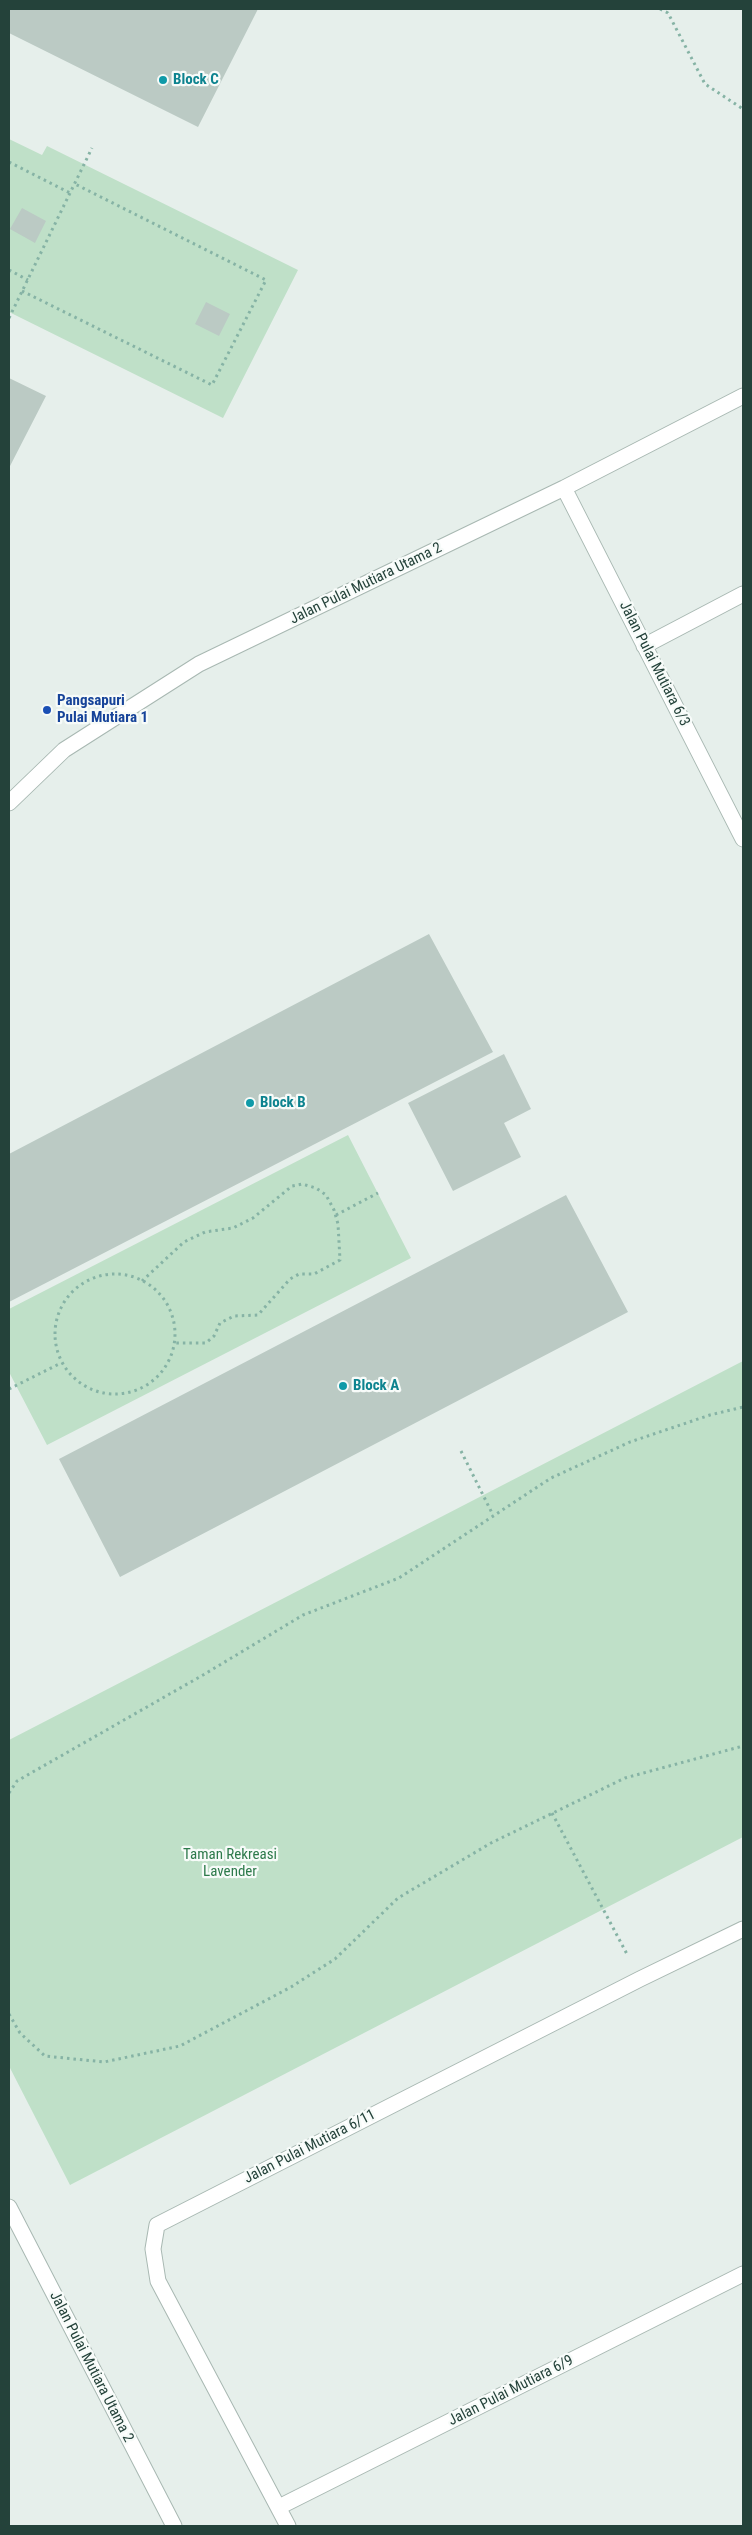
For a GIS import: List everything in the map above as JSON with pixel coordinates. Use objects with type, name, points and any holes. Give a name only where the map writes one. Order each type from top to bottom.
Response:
[{"type":"street","name":"Jalan Pulai Mutiara Utama 2","points":[[9,803],[64,750],[199,664],[564,488],[743,396]]},
{"type":"street","name":"Jalan Pulai Mutiara 6/3","points":[[564,488],[743,839]]},
{"type":"street","points":[[644,646],[743,594]]},
{"type":"street","name":"Jalan Pulai Mutiara 6/11","points":[[279,2507],[158,2281],[153,2249],[157,2225],[640,1979],[743,1929]]},
{"type":"street","name":"Jalan Pulai Mutiara Utama 2","points":[[9,2207],[174,2526]]},
{"type":"street","name":"Jalan Pulai Mutiara 6/9","points":[[279,2507],[743,2274]]},
{"type":"street","points":[[279,2507],[288,2526]]},
{"type":"path","points":[[660,9],[668,13],[705,84],[743,109]]},
{"type":"path","points":[[9,318],[92,148]]},
{"type":"path","points":[[9,162],[70,193]]},
{"type":"path","points":[[22,291],[212,385],[266,280],[75,184]]},
{"type":"path","points":[[9,270],[28,280]]},
{"type":"path","points":[[142,1281],[184,1242],[205,1232],[234,1228],[253,1218],[292,1186],[302,1184],[316,1188],[326,1195],[336,1215],[340,1260],[314,1274],[299,1274],[290,1279],[258,1315],[234,1316],[220,1323],[214,1336],[206,1343],[174,1343]]},
{"type":"path","points":[[336,1215],[378,1193]]},
{"type":"path","points":[[108,1275],[127,1276],[142,1281],[160,1294],[171,1312],[175,1331],[173,1351],[164,1369],[149,1384],[130,1392],[110,1394],[90,1389],[74,1379],[61,1363],[56,1344],[55,1325],[61,1307],[73,1291],[89,1280],[108,1275]]},
{"type":"path","points":[[9,1389],[61,1363]]},
{"type":"path","points":[[9,1793],[17,1781],[203,1676],[303,1615],[399,1578],[551,1478],[630,1442],[710,1415],[743,1407]]},
{"type":"path","points":[[461,1450],[494,1515]]},
{"type":"path","points":[[9,2014],[20,2033],[45,2056],[104,2062],[180,2046],[292,1988],[335,1959],[398,1898],[491,1843],[625,1778],[743,1746]]},
{"type":"path","points":[[552,1813],[640,1979]]},
{"type":"green space","points":[[9,139],[42,155],[47,146],[298,270],[223,418],[9,312]]},
{"type":"green space","points":[[348,1135],[411,1258],[47,1445],[9,1372],[9,1309]]},
{"type":"green space","name":"Taman Rekreasi Lavender","points":[[743,1361],[743,1837],[70,2185],[9,2066],[9,1740]]},
{"type":"building","name":"Block C","points":[[9,9],[258,9],[198,127],[9,33]]},
{"type":"building","points":[[22,208],[46,221],[35,243],[10,229]]},
{"type":"building","points":[[206,302],[230,314],[219,336],[195,324]]},
{"type":"building","points":[[9,378],[46,396],[9,468]]},
{"type":"building","name":"Block B","points":[[429,934],[493,1052],[9,1302],[9,1154]]},
{"type":"building","points":[[504,1054],[531,1109],[504,1123],[521,1157],[453,1191],[408,1103]]},
{"type":"building","name":"Block A","points":[[566,1195],[628,1312],[120,1577],[59,1459]]},
{"type":"place","name":"Block C","points":[[163,80]]},
{"type":"place","name":"Pangsapuri Pulai Mutiara 1","points":[[47,710]]},
{"type":"place","name":"Block B","points":[[250,1103]]},
{"type":"place","name":"Block A","points":[[343,1386]]}]
